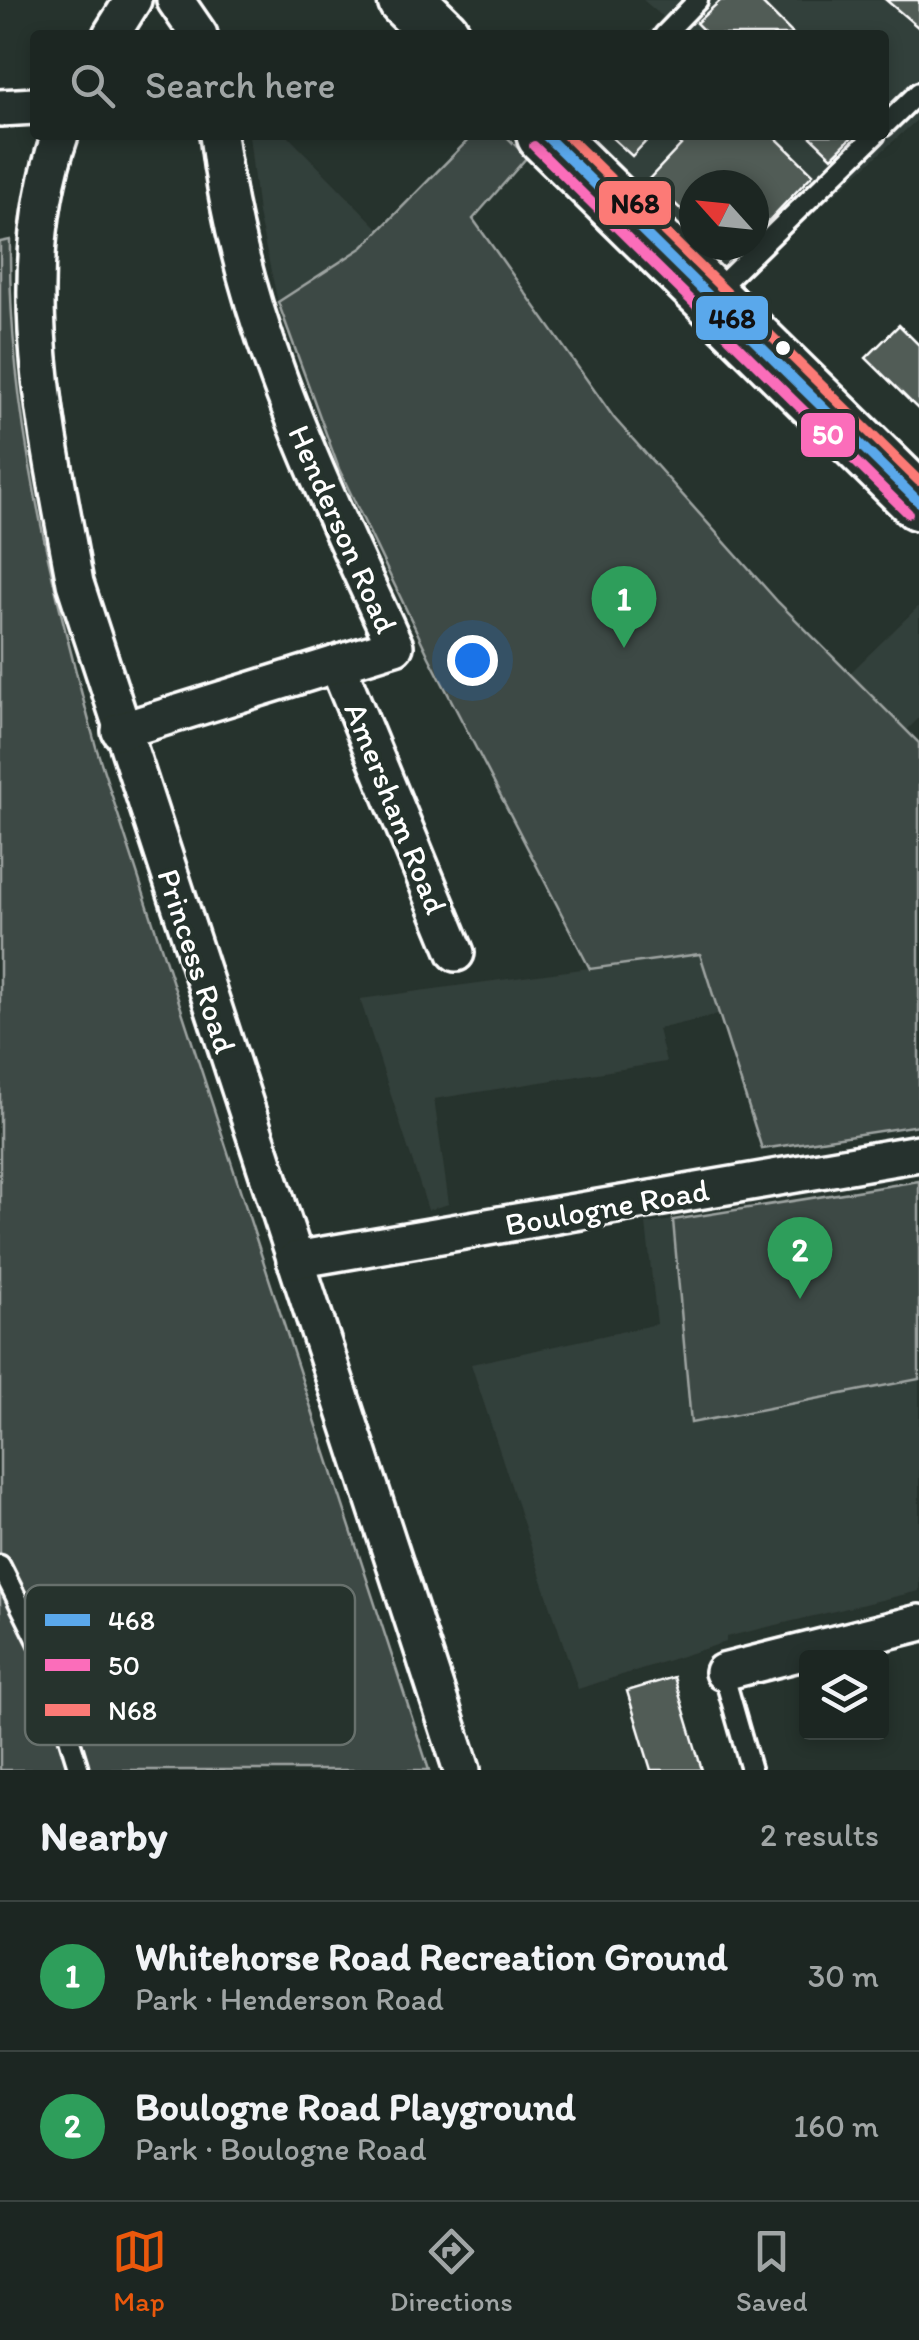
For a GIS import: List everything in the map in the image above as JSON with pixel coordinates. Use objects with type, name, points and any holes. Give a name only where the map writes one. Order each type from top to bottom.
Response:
[{"type":"main road","points":[[406,0],[437,30]]},
{"type":"main road","points":[[558,140],[710,297],[919,502]]},
{"type":"street","points":[[114,30],[134,0]]},
{"type":"street","points":[[175,0],[196,30]]},
{"type":"street","points":[[0,108],[30,106]]},
{"type":"street","name":"Princess Road","points":[[59,140],[38,248],[36,320],[48,433],[75,583],[120,731],[462,1770]]},
{"type":"street","name":"Henderson Road","points":[[120,731],[395,646],[318,478],[250,303],[234,242],[219,140]]},
{"type":"street","name":"Amersham Road","points":[[337,664],[456,953]]},
{"type":"street","name":"Boulogne Road","points":[[296,1260],[919,1154]]},
{"type":"street","points":[[723,1672],[919,1623]]},
{"type":"lane","points":[[669,30],[698,0]]},
{"type":"lane","points":[[889,121],[919,92]]},
{"type":"lane","points":[[710,297],[870,140]]},
{"type":"lane","points":[[0,1565],[25,1615]]},
{"type":"lane","points":[[723,1672],[751,1770]]},
{"type":"lane","points":[[71,1745],[79,1770]]},
{"type":"shaded area","points":[[643,0],[919,0],[919,118],[769,253],[769,170],[679,170],[679,229],[588,140],[889,140],[889,30],[650,30],[663,17]]},
{"type":"shaded area","points":[[250,140],[292,140],[379,229],[363,247],[278,302],[258,214]]},
{"type":"shaded area","points":[[468,140],[510,140],[527,157],[473,219],[614,418],[778,602],[919,743],[919,1125],[762,1149],[700,954],[590,969],[429,657],[339,469],[278,302],[363,247]]},
{"type":"shaded area","points":[[10,240],[16,369],[35,496],[96,747],[429,1770],[0,1770],[0,242]]},
{"type":"shaded area","points":[[710,260],[762,260],[735,284]]},
{"type":"shaded area","points":[[919,606],[919,718],[907,730],[850,673]]},
{"type":"shaded area","points":[[700,953],[718,1015],[658,1029],[666,1062],[434,1099],[449,1204],[428,1210],[360,999]]},
{"type":"shaded area","points":[[919,1181],[919,1379],[691,1423],[673,1220]]},
{"type":"shaded area","points":[[673,1220],[691,1423],[919,1379],[919,1591],[726,1637],[726,1642],[578,1689],[471,1364],[657,1324],[646,1224]]},
{"type":"building","points":[[721,0],[759,0],[789,30],[703,30],[696,23]]},
{"type":"building","points":[[886,0],[919,0],[919,28]]},
{"type":"building","points":[[614,140],[647,140],[632,156]]},
{"type":"building","points":[[676,140],[778,140],[813,174],[769,220],[769,170],[679,170],[679,208],[649,179],[681,145]]},
{"type":"building","points":[[814,140],[849,140],[832,157]]},
{"type":"building","points":[[899,325],[919,345],[919,410],[866,358]]},
{"type":"building","points":[[674,1677],[702,1770],[651,1770],[627,1691]]},
{"type":"transit line","name":"468","points":[[550,140],[919,502]]},
{"type":"transit line","name":"N68","points":[[571,140],[919,481]]},
{"type":"transit line","name":"50","points":[[534,146],[908,513]]},
{"type":"place","name":"Whitehorse Road Recreation Ground","points":[[624,648]]},
{"type":"place","name":"Boulogne Road Playground","points":[[800,1299]]}]
